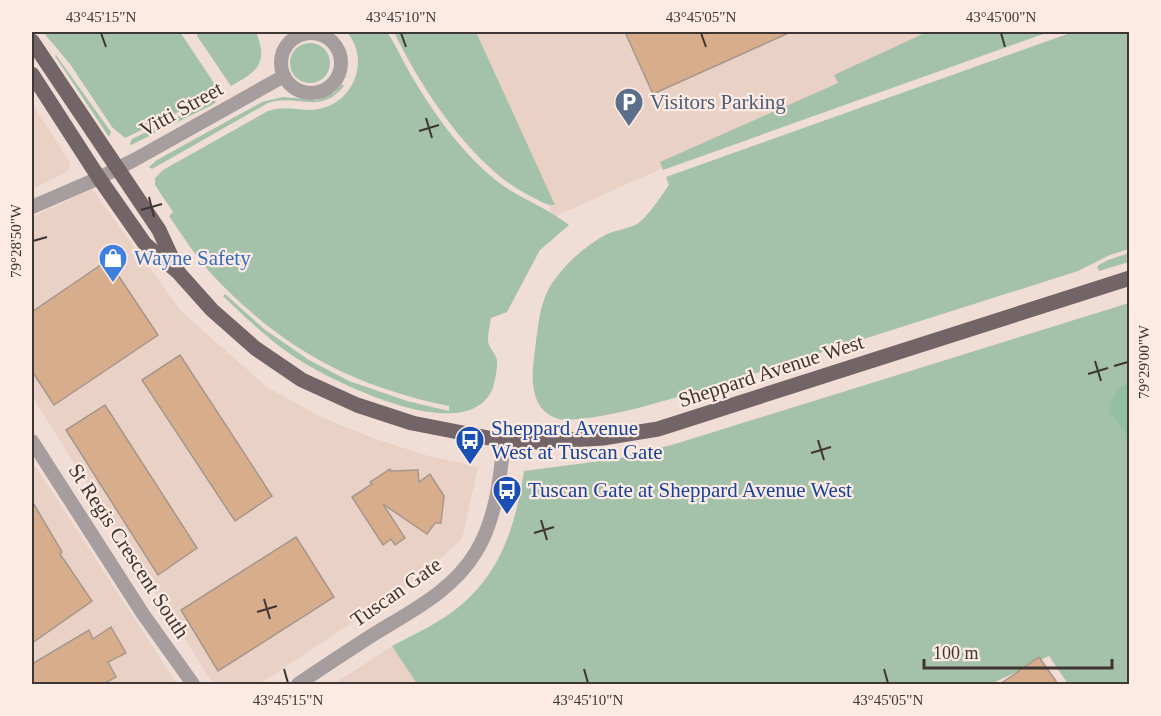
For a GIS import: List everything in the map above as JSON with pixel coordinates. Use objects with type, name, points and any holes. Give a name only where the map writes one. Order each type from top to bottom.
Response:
[{"type":"main road","name":"Sheppard Avenue West","points":[[32,41],[159,230],[178,272]]},
{"type":"main road","name":"Sheppard Avenue West","points":[[32,74],[145,244],[178,272],[212,310],[255,348],[303,380],[357,405],[412,423],[504,441],[538,442],[603,438],[658,429],[1130,278]]},
{"type":"street","points":[[313,33],[323,36],[331,41],[338,50],[340,70],[335,80],[319,92],[309,93],[298,90],[290,85],[284,76],[281,66],[286,46],[302,34],[313,33]]},
{"type":"street","name":"Vitti Street","points":[[32,207],[99,178],[284,76]]},
{"type":"street","name":"St Regis Crescent South","points":[[32,441],[143,614],[193,684]]},
{"type":"street","name":"Tuscan Gate","points":[[298,684],[418,607],[455,580],[476,552],[489,523],[497,491],[504,441]]},
{"type":"shaded area","name":"Visitors Parking","points":[[469,32],[965,32],[554,217]]},
{"type":"shaded area","points":[[32,103],[69,161],[70,169],[32,189]]},
{"type":"shaded area","points":[[92,189],[181,311],[267,387],[319,416],[373,438],[425,455],[478,467],[462,539],[419,578],[260,684],[213,684],[32,396],[32,217]]},
{"type":"shaded area","points":[[32,461],[177,684],[32,684]]},
{"type":"shaded area","points":[[392,646],[417,684],[334,684]]},
{"type":"green space","points":[[43,32],[180,32],[216,86],[218,93],[125,138],[112,127],[70,64]]},
{"type":"green space","points":[[197,32],[256,32],[261,51],[258,65],[231,86],[197,36]]},
{"type":"green space","points":[[347,32],[387,32],[432,108],[474,160],[498,182],[569,225],[540,250],[507,312],[491,318],[488,340],[497,358],[496,377],[491,392],[476,407],[453,413],[426,411],[396,404],[338,381],[296,358],[249,321],[223,296],[225,294],[264,329],[309,360],[349,381],[407,401],[449,411],[449,406],[391,391],[338,370],[265,324],[227,290],[203,264],[169,216],[173,212],[155,185],[155,178],[163,170],[268,111],[284,108],[318,109],[340,99],[351,87],[358,66],[356,50]]},
{"type":"green space","points":[[394,32],[476,32],[555,205],[542,202],[509,183],[469,147],[434,101]]},
{"type":"green space","points":[[927,32],[1049,32],[663,170],[660,162],[838,83],[834,75]]},
{"type":"green space","points":[[1073,32],[1129,32],[1129,249],[1110,255],[1078,271],[650,405],[606,415],[566,420],[559,419],[543,410],[535,394],[533,367],[542,307],[549,288],[566,266],[592,243],[607,234],[633,226],[641,221],[669,185],[666,177]]},
{"type":"green space","points":[[310,43],[318,44],[324,49],[329,55],[329,71],[324,77],[318,82],[310,83],[302,82],[296,77],[291,71],[290,63],[291,55],[296,49],[302,44]]},
{"type":"green space","points":[[55,56],[111,132],[109,137]]},
{"type":"green space","points":[[342,84],[344,86],[335,95],[326,100],[308,102],[289,100],[268,103],[152,169],[149,167],[157,160],[262,102],[283,97],[317,100],[334,93]]},
{"type":"green space","points":[[217,98],[210,106],[130,144],[132,139]]},
{"type":"green space","points":[[1129,253],[1129,262],[1099,271],[1097,266]]},
{"type":"green space","points":[[1129,303],[1129,684],[1068,684],[1049,656],[991,684],[417,684],[392,646],[445,617],[478,588],[491,571],[509,534],[524,471],[616,459],[675,444]]},
{"type":"green space","points":[[1129,383],[1129,438],[1110,413],[1115,395],[1120,388]]},
{"type":"building","points":[[625,32],[791,32],[653,94]]},
{"type":"building","points":[[108,260],[158,335],[54,405],[32,371],[32,312]]},
{"type":"building","points":[[180,355],[272,496],[235,521],[142,380]]},
{"type":"building","points":[[105,405],[197,548],[158,575],[66,430]]},
{"type":"building","points":[[390,469],[391,471],[418,470],[419,482],[430,474],[444,496],[441,523],[435,523],[427,534],[383,504],[405,538],[395,545],[391,539],[383,545],[352,497]]},
{"type":"building","points":[[32,501],[62,552],[60,554],[92,601],[32,643]]},
{"type":"building","points":[[296,537],[334,597],[218,671],[181,610]]},
{"type":"building","points":[[111,627],[126,653],[108,662],[116,677],[103,684],[32,684],[32,664],[89,630],[93,639]]},
{"type":"building","points":[[1039,657],[1058,684],[1000,684]]},
{"type":"place","name":"Visitors Parking","points":[[629,128]]},
{"type":"place","name":"Wayne Safety","points":[[113,284]]},
{"type":"place","name":"Sheppard Avenue West at Tuscan Gate","points":[[470,466]]},
{"type":"place","name":"Tuscan Gate at Sheppard Avenue West","points":[[507,516]]}]
